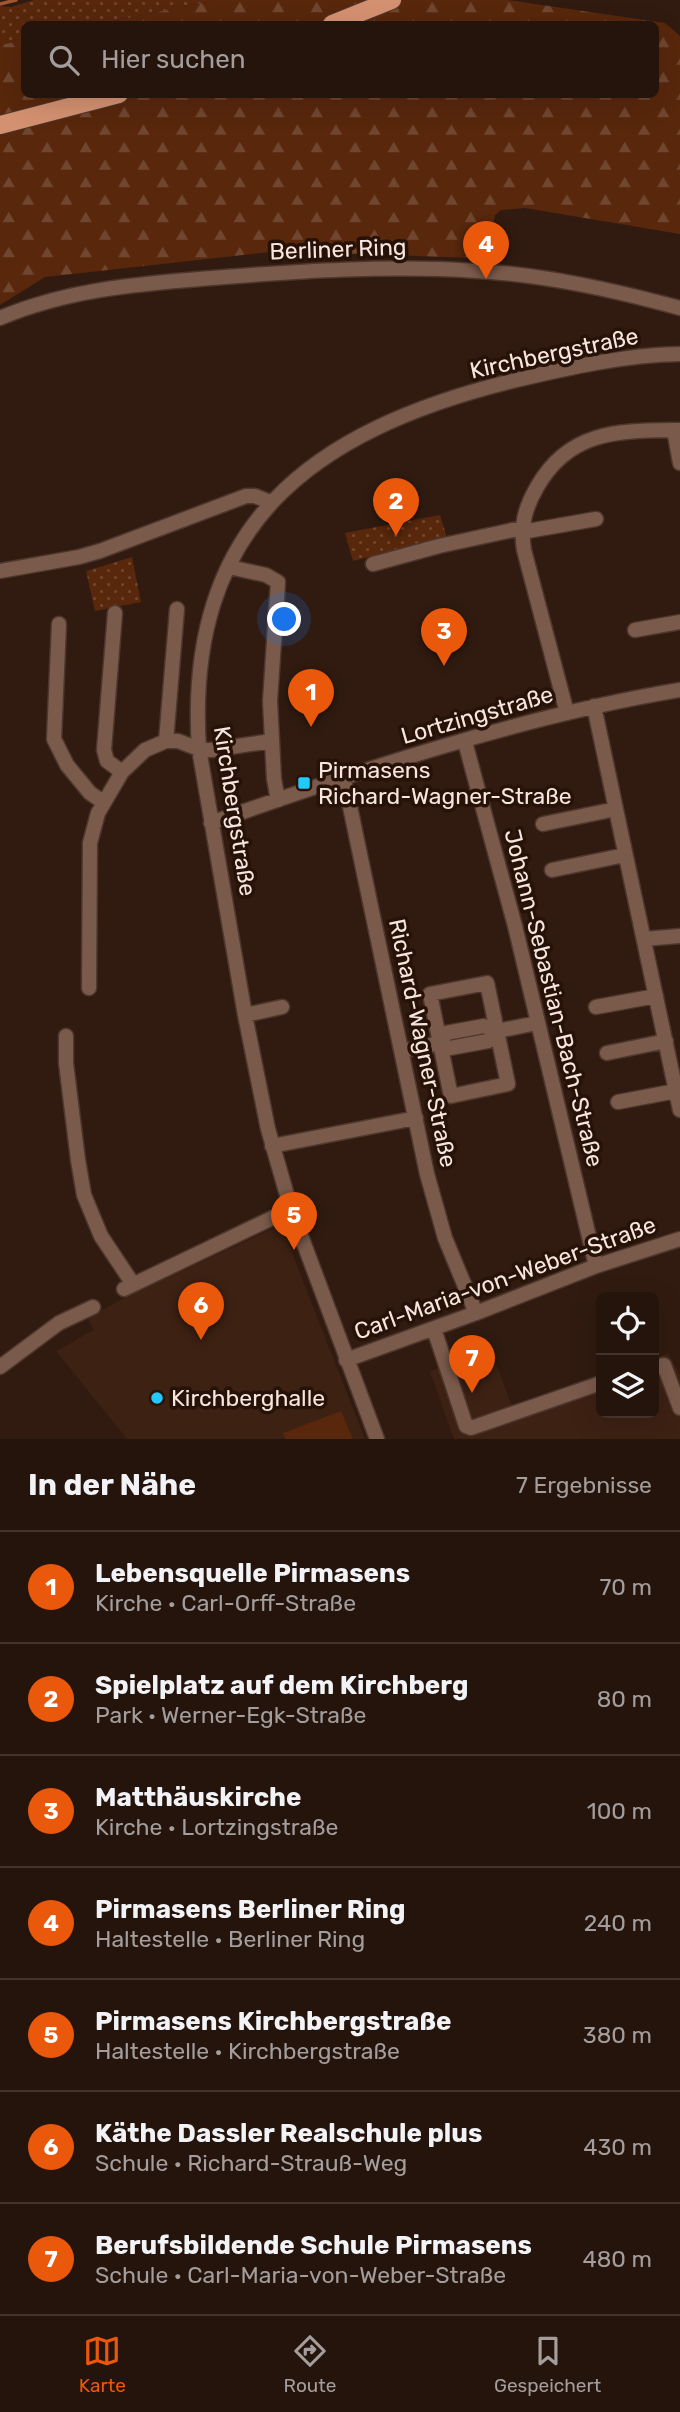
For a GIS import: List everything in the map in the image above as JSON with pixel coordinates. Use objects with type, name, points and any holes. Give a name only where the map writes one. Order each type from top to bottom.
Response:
[{"type":"main road","points":[[340,21],[392,0]]},
{"type":"main road","points":[[0,125],[104,98]]},
{"type":"street","name":"Berliner Ring","points":[[0,318],[63,296],[114,286],[278,273],[386,268],[478,271],[567,281],[680,308]]},
{"type":"street","name":"Kirchbergstraße","points":[[377,1439],[291,1209],[272,1146],[245,1015],[199,749],[198,701],[205,639],[216,598],[229,566],[248,532],[270,502],[332,450],[389,422],[438,403],[565,369],[629,358],[680,354]]},
{"type":"street","points":[[567,713],[524,550],[522,530],[526,509],[551,466],[572,447],[593,438],[619,432],[677,430],[680,463]]},
{"type":"street","points":[[2,566],[79,558],[246,496],[255,496],[270,502]]},
{"type":"street","points":[[373,564],[522,530],[596,519]]},
{"type":"street","points":[[229,566],[266,575],[278,582],[270,701],[274,779],[278,800]]},
{"type":"street","points":[[166,741],[177,609]]},
{"type":"street","points":[[115,613],[104,750],[107,761],[122,772]]},
{"type":"street","points":[[635,630],[680,622]]},
{"type":"street","points":[[58,624],[54,739],[60,755],[75,776],[90,793],[103,802]]},
{"type":"street","name":"Lortzingstraße","points":[[211,823],[344,778],[567,713],[680,690]]},
{"type":"street","points":[[594,706],[680,1110]]},
{"type":"street","points":[[89,988],[90,843],[103,802],[122,772],[145,750],[166,741],[178,741],[211,751],[271,741]]},
{"type":"street","name":"Johann-Sebastian-Bach-Straße","points":[[465,742],[515,926],[596,1266]]},
{"type":"street","name":"Richard-Wagner-Straße","points":[[344,778],[435,1204],[476,1313]]},
{"type":"street","points":[[543,824],[616,809]]},
{"type":"street","points":[[552,870],[625,855]]},
{"type":"street","points":[[644,939],[680,936]]},
{"type":"street","points":[[487,982],[509,1084],[451,1096],[440,1042],[430,995],[487,982]]},
{"type":"street","points":[[596,1007],[656,996]]},
{"type":"street","points":[[245,1015],[282,1007]]},
{"type":"street","points":[[402,1051],[440,1042],[450,1048],[488,1041],[497,1031],[537,1023]]},
{"type":"street","points":[[66,1036],[68,1075],[84,1195],[101,1236],[128,1286],[291,1209]]},
{"type":"street","points":[[607,1053],[666,1041]]},
{"type":"street","points":[[618,1102],[676,1091]]},
{"type":"street","points":[[272,1146],[416,1118]]},
{"type":"street","name":"Carl-Maria-von-Weber-Straße","points":[[346,1360],[596,1266],[680,1239]]},
{"type":"street","points":[[0,1367],[59,1324],[93,1307]]},
{"type":"street","points":[[434,1329],[466,1426],[477,1433],[596,1386]]},
{"type":"street","points":[[659,1366],[664,1365],[680,1408]]},
{"type":"shaded area","points":[[281,1225],[365,1439],[127,1439],[56,1351],[94,1330],[88,1318],[128,1296]]},
{"type":"shaded area","points":[[443,1336],[449,1350],[486,1337],[513,1409],[596,1380],[596,1418],[659,1418],[659,1357],[668,1353],[680,1374],[680,1439],[454,1439],[430,1372],[439,1367],[428,1341]]},
{"type":"green space","points":[[34,0],[217,0],[114,21],[21,21],[21,41],[0,45],[0,6],[11,7]]},
{"type":"green space","points":[[217,0],[508,0],[651,21],[114,21]]},
{"type":"green space","points":[[659,22],[665,23],[680,36],[680,234],[525,208],[501,210],[495,215],[488,249],[473,258],[279,251],[45,277],[0,305],[0,45],[21,41],[21,98],[659,98]]},
{"type":"green space","points":[[440,515],[447,538],[353,561],[345,533]]},
{"type":"green space","points":[[132,557],[141,602],[95,611],[86,571]]},
{"type":"green space","points":[[341,1411],[353,1439],[285,1439],[283,1433]]},
{"type":"waterway","points":[[0,4],[16,0]]},
{"type":"place","name":"Pirmasens Berliner Ring","points":[[486,279]]},
{"type":"place","name":"Spielplatz auf dem Kirchberg","points":[[396,536]]},
{"type":"place","name":"Matthäuskirche","points":[[444,666]]},
{"type":"place","name":"Lebensquelle Pirmasens","points":[[311,727]]},
{"type":"place","name":"Pirmasens Richard-Wagner-Straße","points":[[304,783]]},
{"type":"place","name":"Pirmasens Kirchbergstraße","points":[[294,1250]]},
{"type":"place","name":"Käthe Dassler Realschule plus","points":[[201,1340]]},
{"type":"place","name":"Berufsbildende Schule Pirmasens","points":[[472,1393]]},
{"type":"place","name":"Kirchberghalle","points":[[157,1398]]}]
